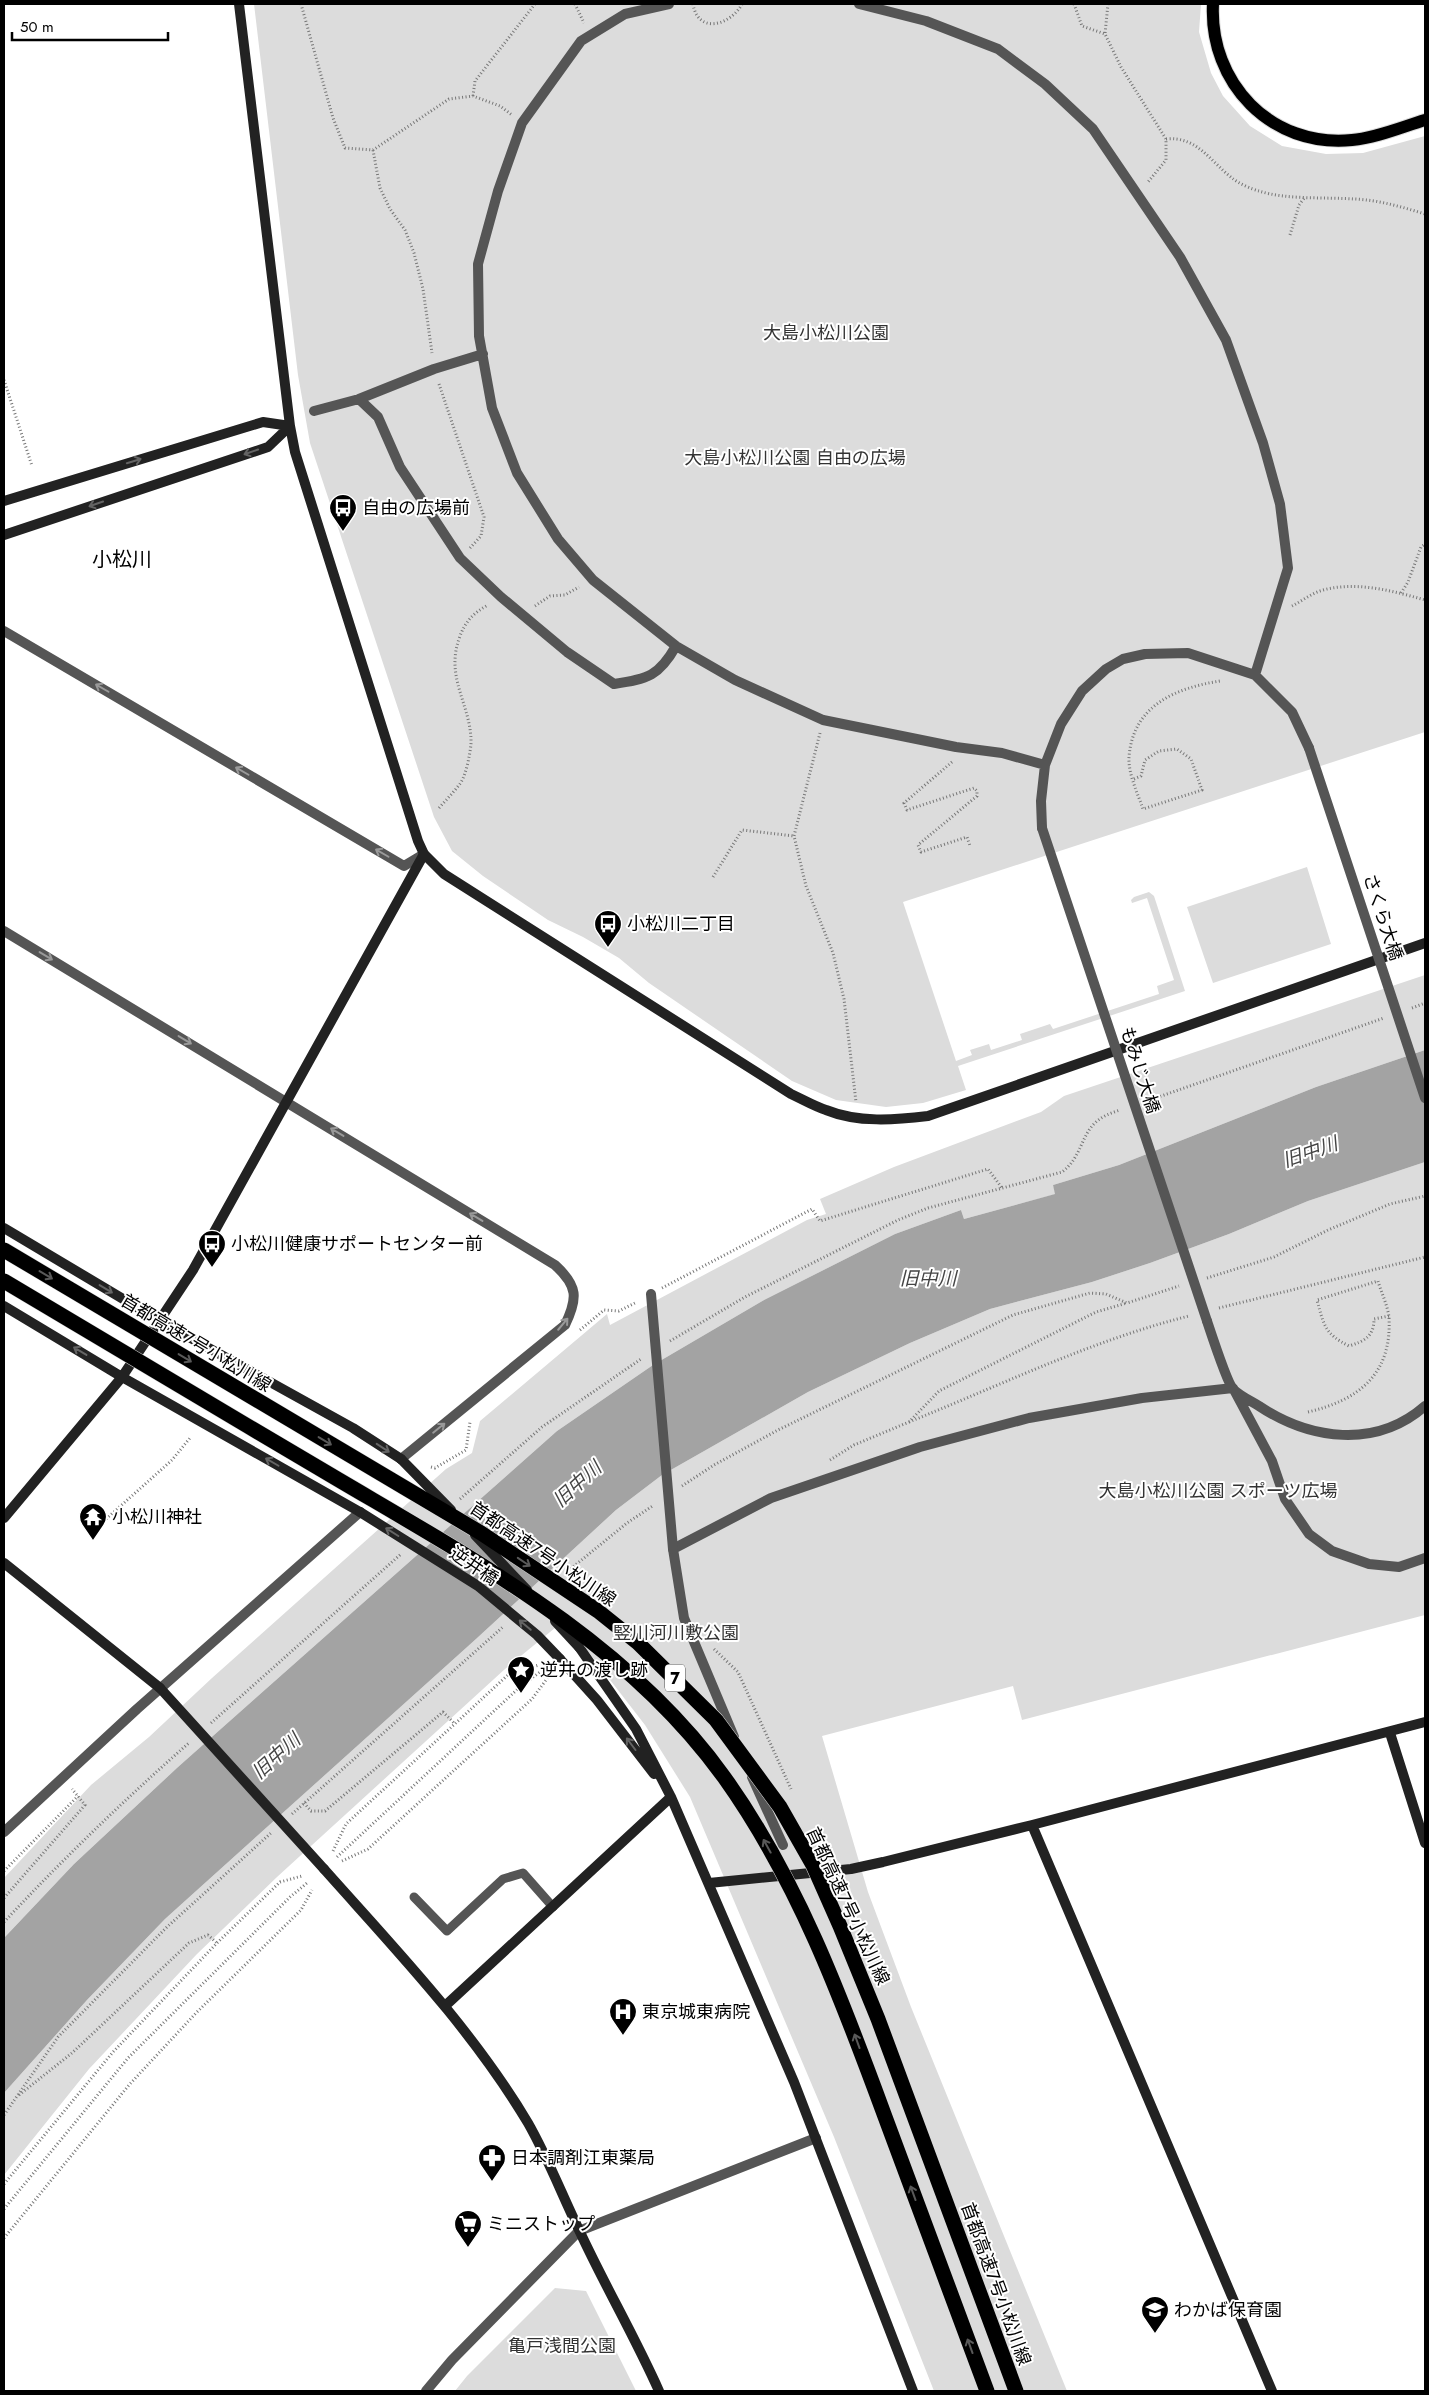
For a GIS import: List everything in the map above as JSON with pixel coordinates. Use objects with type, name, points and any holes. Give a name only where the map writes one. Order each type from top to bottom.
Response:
[{"type":"highway","name":"首都高速7号小松川線","points":[[4,1250],[489,1539],[598,1611],[638,1643],[716,1720],[780,1807],[813,1865],[878,2019],[1016,2391]]},
{"type":"highway","name":"7","points":[[4,1281],[471,1558],[586,1637],[623,1666],[657,1698],[693,1737],[754,1822],[789,1884],[814,1938],[852,2028],[987,2391]]},
{"type":"main road","points":[[1213,4],[1214,34],[1220,59],[1230,79],[1246,101],[1281,129],[1318,139],[1335,140],[1368,137],[1425,120]]},
{"type":"street","points":[[239,4],[290,426],[304,484],[424,854],[444,874],[791,1094],[827,1111],[857,1118],[899,1120],[928,1116],[1425,942]]},
{"type":"street","points":[[669,4],[625,14],[581,41],[522,123],[498,191],[478,264],[479,336],[492,408],[517,473],[558,538],[593,580],[676,646],[735,680],[823,720],[956,747],[1002,753],[1045,765]]},
{"type":"street","points":[[859,4],[926,21],[998,49],[1045,84],[1093,129],[1180,257],[1226,340],[1262,444],[1280,504],[1288,568],[1255,675]]},
{"type":"street","points":[[314,410],[359,399],[434,368],[483,354]]},
{"type":"street","points":[[359,399],[378,418],[400,467],[460,558],[501,597],[567,652],[614,684],[642,680],[665,665],[676,646]]},
{"type":"street","points":[[4,501],[263,422],[290,426]]},
{"type":"street","points":[[4,535],[268,447],[290,426]]},
{"type":"street","points":[[4,631],[404,866],[424,854]]},
{"type":"street","name":"もみじ大橋","points":[[1255,675],[1188,653],[1145,654],[1124,659],[1106,669],[1082,692],[1061,724],[1045,765],[1041,801],[1042,828],[1207,1321],[1233,1388],[1272,1461],[1285,1498],[1309,1534],[1332,1551],[1368,1564],[1399,1567],[1425,1558]]},
{"type":"street","name":"さくら大橋","points":[[1255,675],[1292,712],[1309,748],[1425,1098]]},
{"type":"street","points":[[4,1518],[122,1376],[193,1270],[424,854]]},
{"type":"street","points":[[4,931],[555,1265],[569,1277],[574,1291],[575,1304],[565,1325],[401,1460]]},
{"type":"street","points":[[4,1228],[160,1321],[353,1428],[401,1460],[499,1559],[579,1647],[636,1729],[671,1797],[816,2138],[912,2391]]},
{"type":"street","points":[[650,1294],[673,1549],[684,1618],[708,1678],[783,1845]]},
{"type":"street","name":"逆井橋","points":[[4,1306],[360,1512],[478,1586],[537,1636],[560,1659],[597,1700],[671,1797]]},
{"type":"street","points":[[673,1549],[770,1498],[920,1447],[1029,1418],[1152,1397],[1233,1388],[1279,1419],[1314,1432],[1347,1437],[1383,1430],[1414,1416],[1425,1406]]},
{"type":"street","points":[[4,1832],[160,1688],[360,1512]]},
{"type":"street","points":[[4,1563],[160,1688],[445,2006],[496,2074],[528,2123],[552,2168],[579,2231],[659,2391]]},
{"type":"street","points":[[709,1883],[851,1869],[1032,1825],[1390,1733],[1425,1722]]},
{"type":"street","points":[[1390,1733],[1425,1843]]},
{"type":"street","points":[[445,2006],[671,1797]]},
{"type":"street","points":[[1032,1825],[1272,2391]]},
{"type":"street","points":[[426,2391],[452,2360],[579,2231],[816,2138]]},
{"type":"lane","points":[[414,1897],[447,1931],[503,1879],[523,1873],[552,1906]]},
{"type":"path","points":[[301,4],[333,118],[345,148],[373,150],[449,99],[473,96],[500,106],[522,123]]},
{"type":"path","points":[[473,96],[475,81],[535,4]]},
{"type":"path","points":[[693,4],[698,18],[705,23],[716,23],[727,19],[737,12],[742,4]]},
{"type":"path","points":[[1074,4],[1082,26],[1105,34]]},
{"type":"path","points":[[1108,4],[1105,34],[1121,66],[1166,139],[1166,160],[1137,192]]},
{"type":"path","points":[[1166,139],[1177,138],[1196,144],[1233,179],[1260,192],[1305,197],[1356,199],[1392,204],[1425,214]]},
{"type":"path","points":[[1290,234],[1299,206],[1305,197]]},
{"type":"path","points":[[4,380],[32,466]]},
{"type":"path","points":[[1401,594],[1408,582],[1421,547],[1425,544]]},
{"type":"path","points":[[522,614],[550,596],[565,595],[593,580]]},
{"type":"path","points":[[1274,616],[1322,590],[1352,586],[1425,600]]},
{"type":"path","points":[[439,808],[460,784],[471,745],[469,727],[454,669],[455,649],[462,631],[474,613],[501,597]]},
{"type":"path","points":[[1134,779],[1141,776],[1145,760],[1159,751],[1177,749],[1191,759],[1202,790],[1143,809],[1134,779],[1129,758],[1137,729],[1151,708],[1172,693],[1222,680]]},
{"type":"path","points":[[823,720],[794,836],[806,886],[833,953],[844,999],[856,1086],[857,1118]]},
{"type":"path","points":[[956,747],[952,762],[904,803],[907,810],[974,788],[977,796],[918,845],[921,852],[967,837],[970,846]]},
{"type":"path","points":[[712,877],[742,830],[794,836]]},
{"type":"path","points":[[1406,1010],[1425,1003]]},
{"type":"path","points":[[1143,1102],[1388,1016]]},
{"type":"path","points":[[574,1335],[604,1310],[619,1312],[812,1209],[820,1221],[988,1169],[1002,1188],[1062,1172],[1072,1164],[1093,1124],[1105,1115],[1124,1109]]},
{"type":"path","points":[[1216,1309],[1425,1257]]},
{"type":"path","points":[[1279,1419],[1332,1407],[1363,1390],[1381,1364],[1388,1337],[1389,1316],[1378,1281],[1317,1300],[1324,1326],[1332,1337],[1349,1346],[1364,1342],[1374,1330],[1374,1319],[1389,1316]]},
{"type":"path","points":[[909,1422],[939,1391],[1096,1312],[1127,1303]]},
{"type":"path","points":[[829,1461],[854,1445],[1097,1346],[1160,1323],[1197,1314]]},
{"type":"path","points":[[401,1460],[435,1468],[466,1450],[471,1420]]},
{"type":"path","points":[[106,1520],[172,1460],[190,1438]]},
{"type":"path","points":[[711,1645],[738,1672],[793,1794]]},
{"type":"path","points":[[333,1851],[346,1824],[509,1674],[539,1665]]},
{"type":"path","points":[[337,1857],[522,1685],[543,1670]]},
{"type":"path","points":[[342,1861],[368,1849],[532,1699],[549,1676]]},
{"type":"path","points":[[304,1803],[311,1811],[325,1811],[443,1712],[455,1724]]},
{"type":"path","points":[[4,1898],[85,1805],[62,1777]]},
{"type":"path","points":[[4,1871],[78,1796]]},
{"type":"path","points":[[4,2184],[113,2052],[217,1943],[280,1882],[302,1876]]},
{"type":"path","points":[[4,2209],[128,2058],[290,1897],[307,1883]]},
{"type":"path","points":[[4,2238],[129,2085],[196,2013],[301,1910],[312,1890]]},
{"type":"path","points":[[15,2099],[72,2053],[189,1943],[208,1935],[217,1943]]},
{"type":"green space","name":"大島小松川公園 自由の広場","points":[[254,4],[1201,4],[1199,32],[1211,73],[1223,96],[1250,126],[1282,146],[1326,154],[1363,153],[1425,136],[1425,732],[903,902],[956,1061],[972,1055],[970,1050],[989,1044],[991,1050],[1022,1040],[1020,1034],[1050,1024],[1053,1029],[1159,994],[1157,986],[1174,980],[1147,898],[1132,903],[1131,900],[1134,897],[1149,892],[1154,896],[1185,991],[958,1066],[966,1090],[923,1103],[886,1107],[836,1100],[792,1081],[649,983],[619,958],[583,937],[548,920],[483,876],[452,851],[434,817],[310,443],[298,375]]},
{"type":"green space","points":[[1307,867],[1331,944],[1213,983],[1187,907]]},
{"type":"green space","points":[[1425,975],[1425,1050],[1316,1087],[1119,1165],[1053,1185],[1056,1194],[964,1219],[961,1210],[895,1234],[764,1300],[653,1365],[557,1431],[178,1767],[74,1864],[4,1938],[4,1878],[91,1785],[149,1737],[212,1678],[446,1469],[472,1453],[480,1421],[607,1314],[610,1325],[807,1220],[826,1214],[820,1199],[894,1167],[1041,1112],[1064,1096]]},
{"type":"green space","points":[[1425,1162],[1425,1615],[1022,1720],[1013,1686],[822,1736],[868,1892],[911,2007],[1067,2391],[934,2391],[834,2137],[690,1797],[645,1725],[590,1654],[561,1623],[505,1669],[277,1877],[197,1954],[89,2069],[4,2175],[4,2093],[87,2000],[165,1919],[476,1639],[616,1510],[662,1475],[808,1392],[910,1343],[990,1309],[1092,1282],[1150,1263],[1229,1234],[1308,1201]]},
{"type":"green space","name":"亀戸浅間公園","points":[[555,2288],[586,2291],[636,2391],[455,2391],[467,2376]]},
{"type":"water","name":"旧中川","points":[[1425,1050],[1425,1162],[1308,1201],[1229,1234],[1150,1263],[1092,1282],[990,1309],[910,1343],[808,1392],[662,1475],[616,1510],[476,1639],[165,1919],[87,2000],[4,2093],[4,1938],[74,1864],[178,1767],[557,1431],[653,1365],[764,1300],[895,1234],[961,1210],[964,1219],[1055,1194],[1053,1185],[1119,1165],[1316,1087]]},
{"type":"place","name":"自由の広場前","points":[[343,532]]},
{"type":"place","name":"小松川二丁目","points":[[608,948]]},
{"type":"place","name":"小松川健康サポートセンター前","points":[[212,1268]]},
{"type":"place","name":"小松川神社","points":[[93,1541]]},
{"type":"place","name":"逆井の渡し跡","points":[[521,1694]]},
{"type":"place","name":"東京城東病院","points":[[623,2036]]},
{"type":"place","name":"日本調剤江東薬局","points":[[492,2182]]},
{"type":"place","name":"ミニストップ","points":[[468,2248]]},
{"type":"place","name":"わかば保育園","points":[[1155,2334]]},
{"type":"district","name":"小松川","points":[[122,559]]},
{"type":"park label","name":"大島小松川公園","points":[[826,333]]},
{"type":"park label","name":"大島小松川公園 スポーツ広場","points":[[1218,1491]]},
{"type":"park label","name":"竪川河川敷公園","points":[[676,1633]]}]
